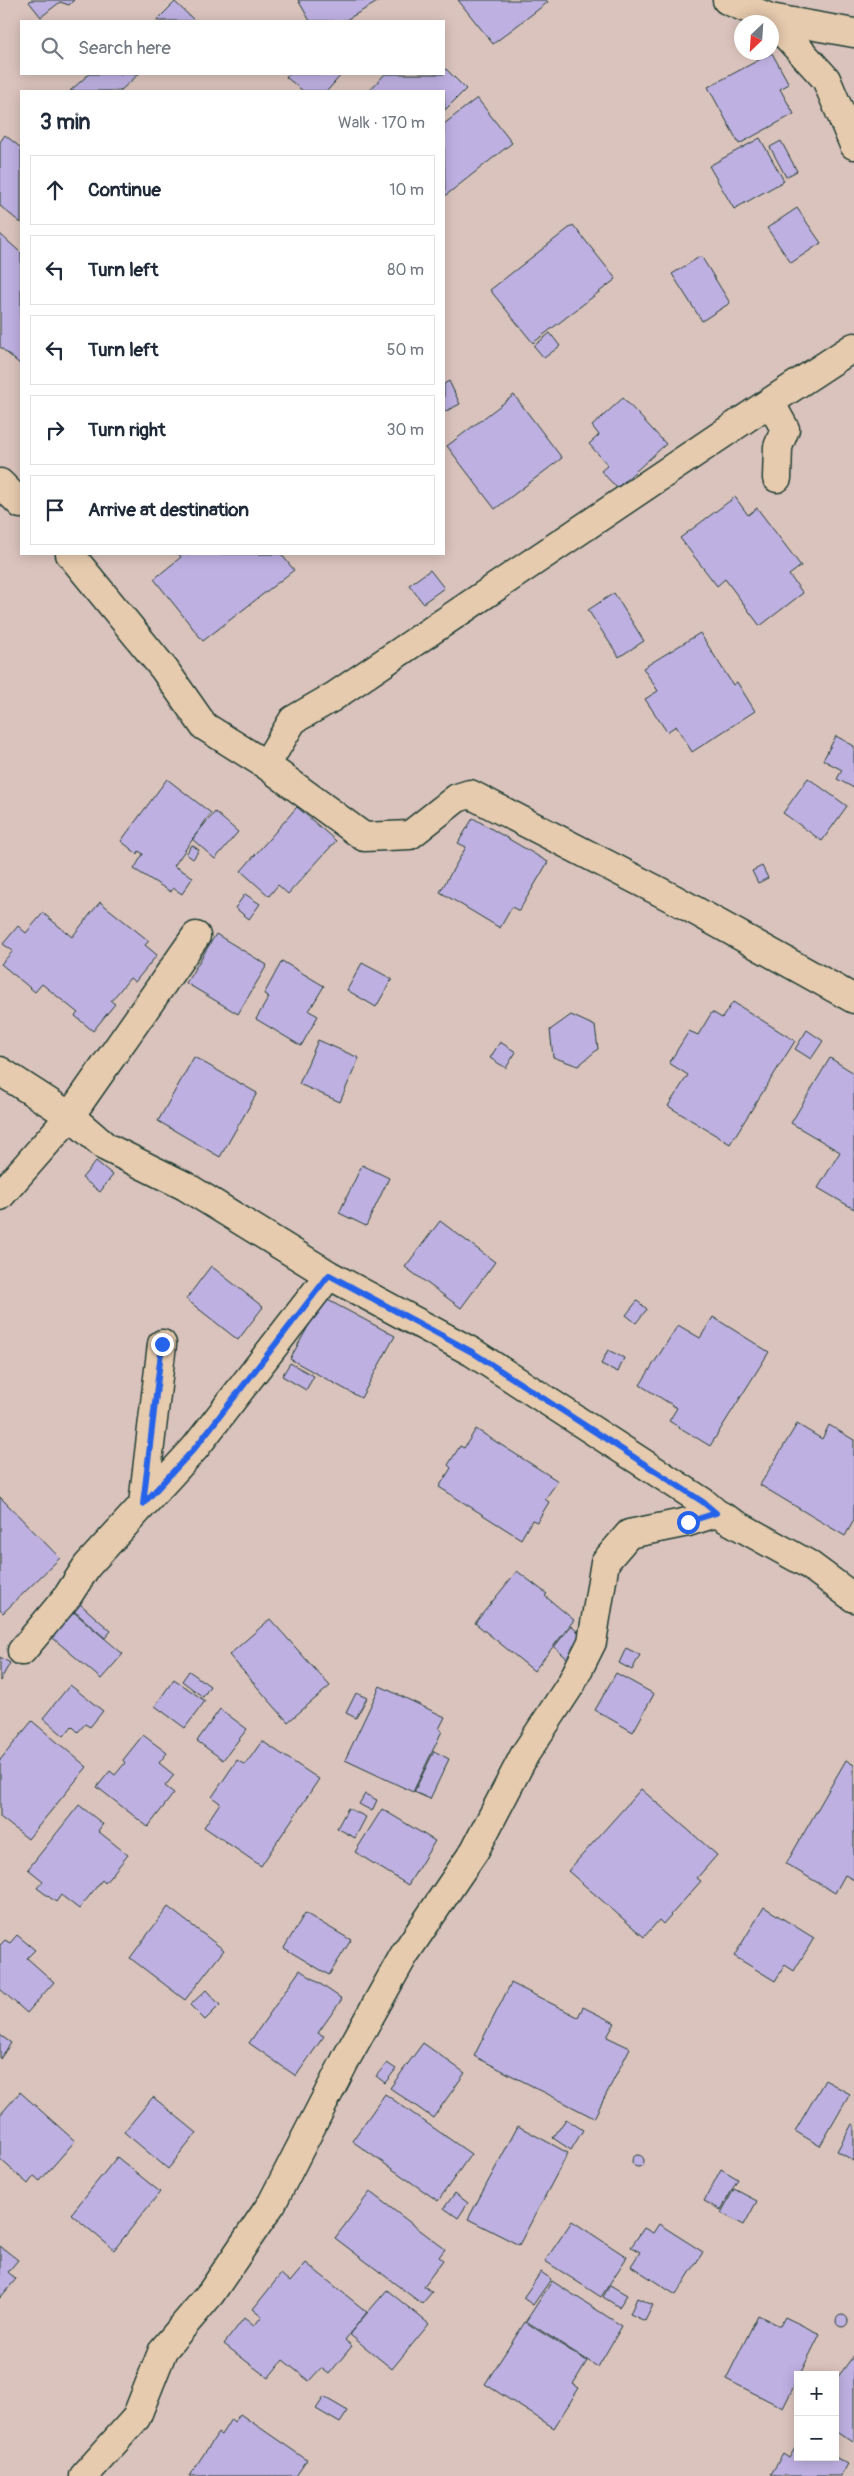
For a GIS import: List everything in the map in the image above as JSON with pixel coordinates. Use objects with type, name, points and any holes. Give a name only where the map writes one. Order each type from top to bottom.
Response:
[{"type":"street","points":[[726,0],[763,15]]},
{"type":"street","points":[[779,20],[854,33]]},
{"type":"street","points":[[779,28],[826,79],[854,145]]},
{"type":"street","points":[[266,765],[294,720],[333,697],[770,402],[854,348]]},
{"type":"street","points":[[770,402],[785,429],[778,447],[777,478]]},
{"type":"street","points":[[71,555],[164,669],[204,726],[266,765],[364,836],[410,835],[457,798],[470,794],[674,899],[854,999]]},
{"type":"street","points":[[0,1196],[70,1116],[196,936]]},
{"type":"street","points":[[0,1071],[70,1116],[106,1147],[185,1186],[329,1275],[472,1352],[695,1496],[716,1513],[808,1564],[854,1598]]},
{"type":"street","points":[[22,1651],[67,1598],[87,1566],[114,1539],[143,1504],[195,1448],[329,1275]]},
{"type":"street","points":[[143,1504],[162,1344]]},
{"type":"street","points":[[84,2476],[136,2418],[163,2350],[212,2293],[272,2203],[347,2057],[404,1955],[475,1850],[525,1754],[571,1684],[592,1642],[605,1562],[629,1534],[688,1522],[716,1513]]},
{"type":"building","points":[[31,0],[74,0],[69,5],[60,2],[41,17],[29,2]]},
{"type":"building","points":[[298,0],[381,0],[346,20],[309,20]]},
{"type":"building","points":[[458,0],[546,0],[548,2],[493,44]]},
{"type":"building","points":[[175,2],[194,20],[157,20]]},
{"type":"building","points":[[759,60],[776,60],[789,84],[780,89],[794,114],[739,144],[708,87]]},
{"type":"building","points":[[445,68],[466,89],[445,110],[445,90],[370,90],[384,75],[445,75]]},
{"type":"building","points":[[88,75],[138,75],[121,90],[71,90]]},
{"type":"building","points":[[288,75],[341,75],[328,90],[302,90],[286,77]]},
{"type":"building","points":[[477,98],[512,143],[445,196],[445,123]]},
{"type":"building","points":[[5,135],[20,147],[20,222],[0,206],[0,142]]},
{"type":"building","points":[[760,138],[784,181],[734,209],[709,166]]},
{"type":"building","points":[[781,141],[797,171],[786,177],[770,147]]},
{"type":"building","points":[[797,208],[821,243],[791,263],[767,228]]},
{"type":"building","points":[[573,225],[616,279],[533,343],[490,290]]},
{"type":"building","points":[[0,234],[20,252],[20,364],[0,347]]},
{"type":"building","points":[[701,256],[730,303],[702,321],[672,274]]},
{"type":"building","points":[[550,333],[560,346],[544,358],[534,346]]},
{"type":"building","points":[[449,381],[460,404],[445,412],[445,383]]},
{"type":"building","points":[[514,395],[562,458],[495,509],[447,446]]},
{"type":"building","points":[[623,398],[666,444],[617,488],[601,471],[608,465],[589,444],[599,435],[592,426]]},
{"type":"building","points":[[735,497],[748,515],[757,508],[801,566],[789,575],[803,593],[760,626],[725,579],[717,586],[680,538]]},
{"type":"building","points":[[179,555],[282,555],[294,570],[203,641],[154,579],[181,557]]},
{"type":"building","points":[[430,570],[444,588],[423,603],[409,585]]},
{"type":"building","points":[[614,593],[644,641],[619,657],[588,610]]},
{"type":"building","points":[[700,633],[733,685],[737,682],[755,711],[692,752],[676,726],[667,732],[645,699],[658,691],[643,668]]},
{"type":"building","points":[[836,736],[854,746],[854,788],[837,779],[842,770],[823,760]]},
{"type":"building","points":[[808,778],[847,806],[822,841],[783,813]]},
{"type":"building","points":[[167,779],[211,813],[174,866],[193,877],[182,894],[173,888],[171,892],[134,869],[143,854],[139,851],[137,854],[121,841]]},
{"type":"building","points":[[297,807],[336,841],[288,894],[278,885],[269,896],[241,871]]},
{"type":"building","points":[[215,812],[238,832],[215,859],[192,839]]},
{"type":"building","points":[[473,818],[548,862],[519,911],[512,907],[500,928],[440,892],[466,847],[458,843]]},
{"type":"building","points":[[192,845],[199,850],[193,859],[186,854]]},
{"type":"building","points":[[762,866],[768,878],[758,883],[752,871]]},
{"type":"building","points":[[245,894],[260,904],[249,919],[235,908]]},
{"type":"building","points":[[100,902],[149,941],[145,945],[157,955],[135,982],[130,978],[111,1001],[115,1004],[93,1031],[75,1016],[78,1013],[42,984],[35,992],[1,964],[13,951],[3,944],[18,926],[26,933],[43,913],[72,937]]},
{"type":"building","points":[[216,934],[267,965],[238,1014],[186,983]]},
{"type":"building","points":[[282,961],[324,986],[309,1011],[318,1016],[301,1046],[256,1019],[269,997],[264,994]]},
{"type":"building","points":[[362,963],[392,979],[376,1007],[347,990]]},
{"type":"building","points":[[733,1002],[795,1041],[730,1144],[668,1106],[688,1075],[669,1063],[689,1031],[698,1035],[712,1012],[722,1018]]},
{"type":"building","points":[[571,1015],[595,1026],[598,1049],[578,1066],[553,1057],[550,1030]]},
{"type":"building","points":[[807,1030],[823,1041],[811,1059],[795,1049]]},
{"type":"building","points":[[318,1040],[359,1058],[340,1102],[299,1084]]},
{"type":"building","points":[[500,1042],[516,1052],[506,1068],[490,1058]]},
{"type":"building","points":[[194,1057],[257,1093],[220,1157],[158,1121]]},
{"type":"building","points":[[830,1058],[854,1073],[854,1209],[818,1188],[840,1152],[791,1123]]},
{"type":"building","points":[[96,1161],[113,1175],[100,1192],[82,1178]]},
{"type":"building","points":[[362,1165],[389,1178],[366,1226],[339,1213]]},
{"type":"building","points":[[440,1221],[495,1262],[461,1308],[405,1267]]},
{"type":"building","points":[[211,1266],[263,1307],[238,1340],[186,1299]]},
{"type":"building","points":[[324,1298],[395,1336],[361,1398],[290,1359]]},
{"type":"building","points":[[637,1301],[647,1309],[636,1323],[626,1315]]},
{"type":"building","points":[[713,1317],[769,1352],[710,1446],[669,1421],[677,1408],[640,1385],[678,1325],[700,1338]]},
{"type":"building","points":[[608,1350],[624,1358],[618,1372],[601,1364]]},
{"type":"building","points":[[290,1363],[314,1376],[306,1390],[282,1376]]},
{"type":"building","points":[[797,1424],[822,1439],[829,1425],[854,1440],[854,1520],[845,1536],[760,1485]]},
{"type":"building","points":[[476,1429],[558,1481],[545,1499],[549,1502],[537,1522],[532,1520],[521,1539],[439,1487],[451,1468],[448,1465],[460,1446],[464,1448]]},
{"type":"building","points":[[0,1497],[60,1558],[3,1613],[0,1610]]},
{"type":"building","points":[[517,1571],[547,1594],[545,1596],[574,1620],[534,1671],[475,1623]]},
{"type":"building","points":[[79,1603],[111,1631],[105,1638],[73,1610]]},
{"type":"building","points":[[69,1608],[123,1654],[101,1679],[47,1633]]},
{"type":"building","points":[[270,1619],[330,1686],[288,1722],[229,1655]]},
{"type":"building","points":[[571,1626],[586,1639],[569,1660],[554,1647]]},
{"type":"building","points":[[626,1648],[640,1655],[632,1670],[619,1663]]},
{"type":"building","points":[[0,1657],[10,1663],[0,1681]]},
{"type":"building","points":[[189,1671],[210,1686],[203,1697],[182,1681]]},
{"type":"building","points":[[616,1673],[654,1694],[633,1732],[595,1710]]},
{"type":"building","points":[[174,1679],[205,1701],[185,1728],[155,1706]]},
{"type":"building","points":[[70,1685],[103,1711],[90,1727],[85,1724],[78,1732],[72,1726],[64,1736],[43,1718]]},
{"type":"building","points":[[380,1686],[445,1717],[439,1729],[442,1731],[413,1792],[345,1760]]},
{"type":"building","points":[[356,1693],[367,1698],[356,1718],[346,1713]]},
{"type":"building","points":[[220,1709],[247,1729],[223,1760],[197,1741]]},
{"type":"building","points":[[32,1721],[87,1767],[28,1839],[0,1817],[0,1760]]},
{"type":"building","points":[[143,1735],[167,1753],[159,1763],[174,1775],[165,1786],[174,1793],[148,1827],[97,1787],[110,1771],[115,1775],[125,1763],[123,1760]]},
{"type":"building","points":[[262,1741],[319,1779],[261,1866],[204,1827],[220,1803],[212,1797],[237,1760],[245,1765]]},
{"type":"building","points":[[434,1751],[449,1759],[430,1799],[414,1792]]},
{"type":"building","points":[[846,1760],[854,1765],[854,1880],[845,1875],[835,1893],[786,1864]]},
{"type":"building","points":[[641,1789],[717,1855],[697,1878],[701,1881],[663,1924],[659,1920],[644,1937],[568,1871]]},
{"type":"building","points":[[365,1794],[377,1800],[372,1811],[359,1804]]},
{"type":"building","points":[[79,1805],[103,1824],[98,1831],[128,1855],[105,1883],[102,1880],[79,1909],[61,1895],[56,1902],[37,1888],[43,1881],[28,1869]]},
{"type":"building","points":[[348,1808],[366,1817],[355,1838],[337,1828]]},
{"type":"building","points":[[382,1809],[435,1841],[408,1885],[355,1852]]},
{"type":"building","points":[[168,1907],[224,1950],[185,2000],[130,1958]]},
{"type":"building","points":[[764,1907],[814,1938],[794,1971],[785,1965],[775,1981],[734,1956]]},
{"type":"building","points":[[305,1913],[351,1940],[329,1975],[284,1948]]},
{"type":"building","points":[[17,1935],[35,1950],[27,1958],[54,1982],[27,2013],[0,1989],[0,1945],[5,1940],[10,1943]]},
{"type":"building","points":[[300,1970],[342,1999],[318,2033],[324,2036],[296,2076],[249,2043]]},
{"type":"building","points":[[511,1983],[578,2017],[583,2007],[615,2023],[607,2037],[630,2048],[594,2118],[474,2056]]},
{"type":"building","points":[[206,1990],[220,2005],[205,2020],[190,2005]]},
{"type":"building","points":[[0,2035],[11,2043],[0,2059]]},
{"type":"building","points":[[423,2043],[465,2073],[433,2118],[390,2088]]},
{"type":"building","points":[[387,2063],[396,2069],[385,2083],[376,2076]]},
{"type":"building","points":[[825,2080],[850,2094],[820,2146],[795,2131]]},
{"type":"building","points":[[20,2092],[75,2141],[40,2181],[34,2176],[28,2184],[0,2159],[0,2115]]},
{"type":"building","points":[[385,2094],[471,2154],[438,2201],[352,2141]]},
{"type":"building","points":[[153,2097],[197,2133],[168,2169],[124,2132]]},
{"type":"building","points":[[566,2119],[583,2130],[571,2150],[553,2138]]},
{"type":"building","points":[[852,2124],[854,2125],[854,2161],[837,2151]]},
{"type":"building","points":[[518,2126],[568,2153],[519,2245],[468,2219]]},
{"type":"building","points":[[638,2155],[644,2161],[638,2167],[632,2161]]},
{"type":"building","points":[[117,2157],[160,2192],[114,2250],[71,2214]]},
{"type":"building","points":[[721,2169],[738,2179],[721,2210],[704,2201]]},
{"type":"building","points":[[734,2189],[757,2201],[744,2225],[721,2213]]},
{"type":"building","points":[[370,2192],[445,2249],[439,2257],[443,2260],[424,2286],[432,2292],[422,2304],[335,2238]]},
{"type":"building","points":[[455,2193],[468,2203],[458,2218],[444,2208]]},
{"type":"building","points":[[572,2221],[627,2257],[601,2297],[545,2261]]},
{"type":"building","points":[[659,2224],[703,2252],[676,2295],[631,2266],[640,2252],[631,2247],[644,2228],[653,2233]]},
{"type":"building","points":[[0,2246],[18,2260],[8,2272],[16,2279],[0,2298]]},
{"type":"building","points":[[306,2263],[367,2312],[345,2340],[352,2346],[329,2374],[321,2368],[309,2381],[283,2360],[268,2378],[224,2344],[244,2318],[254,2326],[262,2316],[253,2309],[281,2274],[290,2282]]},
{"type":"building","points":[[541,2272],[551,2279],[533,2305],[523,2298]]},
{"type":"building","points":[[552,2281],[622,2326],[598,2367],[526,2321]]},
{"type":"building","points":[[610,2285],[627,2295],[619,2307],[603,2297]]},
{"type":"building","points":[[387,2290],[429,2324],[392,2369],[349,2334]]},
{"type":"building","points":[[637,2298],[653,2305],[645,2321],[630,2314]]},
{"type":"building","points":[[758,2315],[780,2326],[785,2317],[820,2334],[802,2371],[794,2371],[794,2386],[783,2408],[726,2379]]},
{"type":"building","points":[[840,2315],[844,2315],[848,2321],[844,2327],[840,2327],[836,2323],[836,2319]]},
{"type":"building","points":[[525,2322],[587,2361],[573,2384],[579,2388],[554,2428],[485,2384]]},
{"type":"building","points":[[854,2355],[853,2442],[839,2433],[839,2376]]},
{"type":"building","points":[[324,2397],[348,2411],[340,2423],[316,2409]]},
{"type":"building","points":[[240,2414],[307,2460],[296,2476],[189,2476],[218,2433],[221,2435],[231,2419],[234,2422]]},
{"type":"building","points":[[794,2450],[794,2461],[839,2461],[839,2459],[848,2464],[841,2476],[775,2476],[771,2474],[783,2454],[789,2458]]},
{"type":"route","points":[[162,1344],[143,1504],[195,1448],[329,1275],[472,1352],[703,1502],[716,1513],[688,1522]]}]
